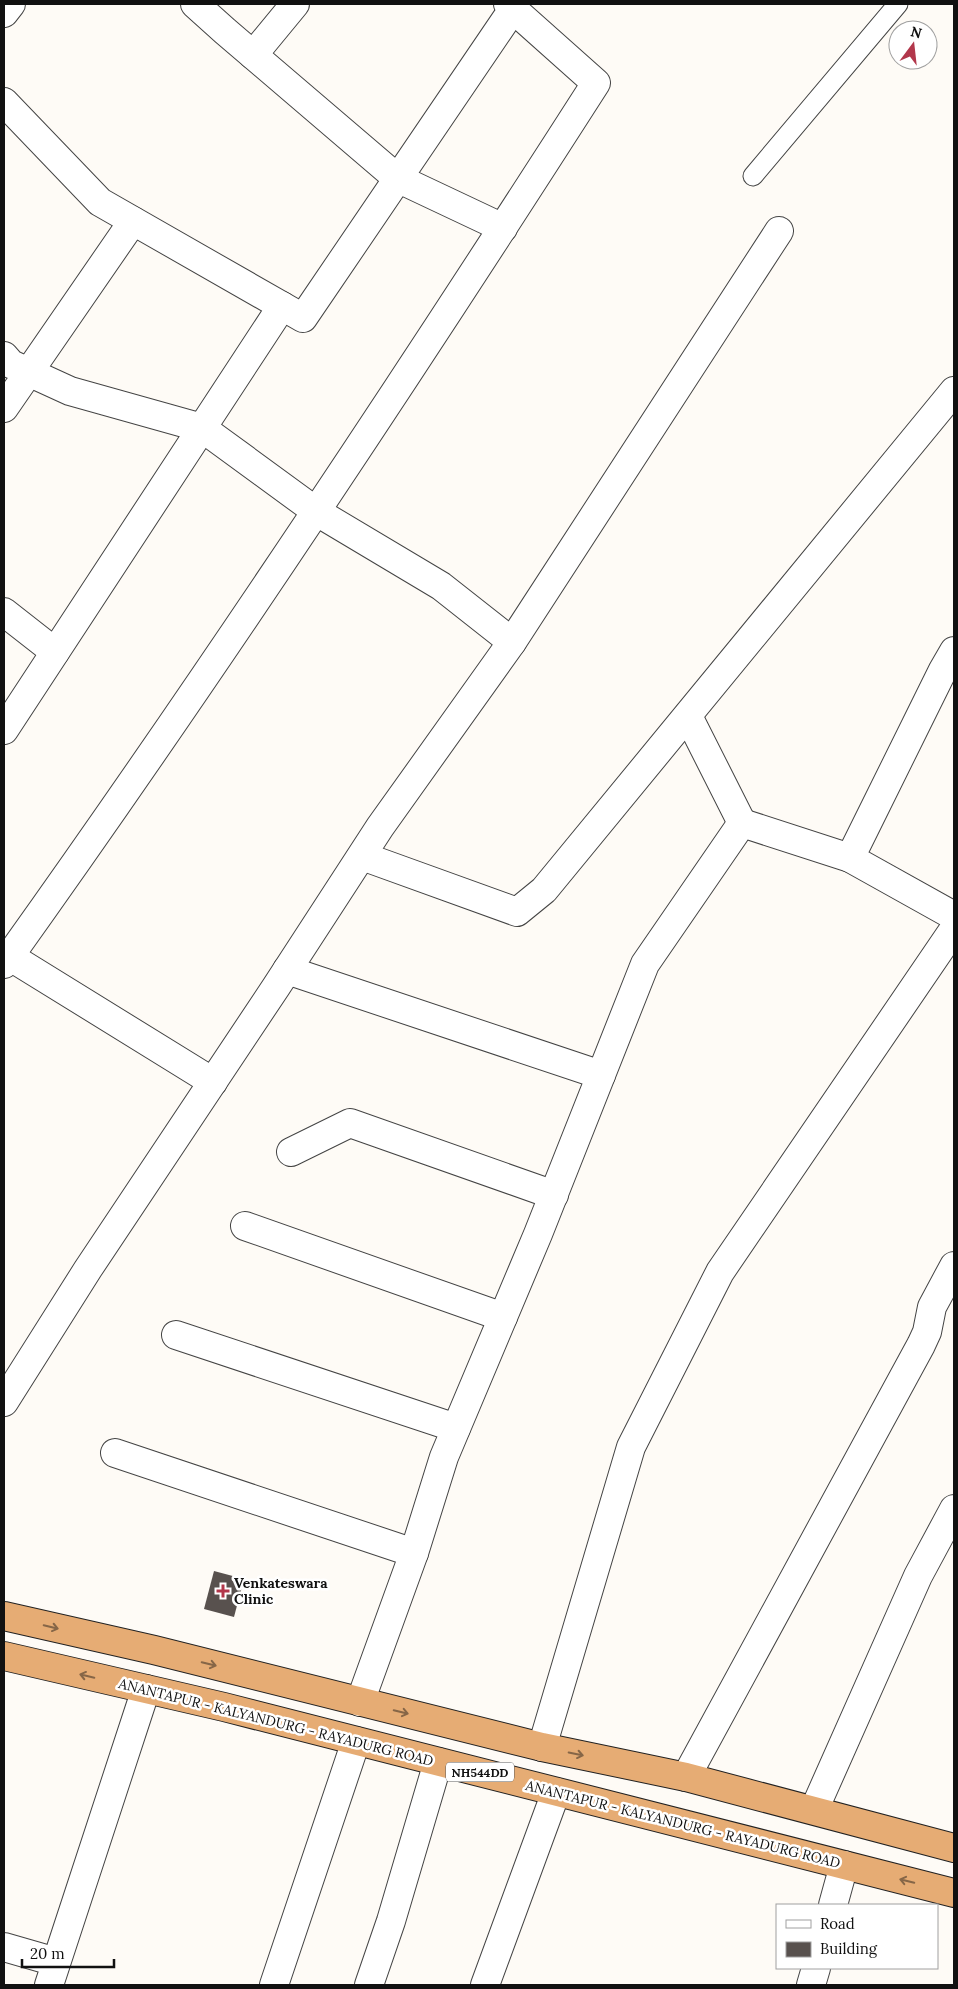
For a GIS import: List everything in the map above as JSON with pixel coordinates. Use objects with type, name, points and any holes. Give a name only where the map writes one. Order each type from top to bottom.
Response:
[{"type":"highway","points":[[4,1616],[154,1650],[542,1747],[686,1777],[954,1848]]},
{"type":"highway","name":"ANANTAPUR - KALYANDURG - RAYADURG ROAD","points":[[4,1656],[356,1741],[954,1893]]},
{"type":"street","points":[[4,13],[12,4]]},
{"type":"street","points":[[195,4],[398,178],[503,228]]},
{"type":"street","points":[[253,55],[295,4]]},
{"type":"street","points":[[4,102],[100,202],[302,318],[398,178],[511,6],[596,83],[317,512],[123,797],[6,960],[213,1082]]},
{"type":"street","points":[[4,408],[133,221]]},
{"type":"street","points":[[4,1402],[88,1269],[288,970],[380,827],[512,642],[779,231]]},
{"type":"street","points":[[4,730],[282,306]]},
{"type":"street","points":[[4,356],[11,364],[70,391],[202,428],[317,512],[440,586],[512,642]]},
{"type":"street","points":[[362,856],[517,912],[544,890],[954,391]]},
{"type":"street","points":[[4,612],[55,652]]},
{"type":"street","points":[[850,858],[954,651]]},
{"type":"street","points":[[688,716],[742,823],[850,858],[954,916]]},
{"type":"street","points":[[360,1702],[414,1554],[444,1457],[554,1195],[645,964],[742,823]]},
{"type":"street","points":[[542,1747],[630,1447],[720,1272],[954,929]]},
{"type":"street","points":[[288,970],[601,1075]]},
{"type":"street","points":[[291,1152],[350,1123],[554,1195]]},
{"type":"street","points":[[244,1226],[503,1317]]},
{"type":"street","points":[[686,1777],[921,1345],[927,1332],[932,1307],[954,1266]]},
{"type":"street","points":[[176,1335],[456,1428]]},
{"type":"street","points":[[115,1453],[414,1554]]},
{"type":"street","points":[[814,1810],[918,1576],[954,1509]]},
{"type":"street","points":[[4,1948],[53,1974],[146,1689]]},
{"type":"street","points":[[274,1985],[356,1741]]},
{"type":"street","points":[[369,1985],[391,1921],[438,1762]]},
{"type":"street","points":[[484,1985],[556,1792]]},
{"type":"street","points":[[833,1904],[844,1866]]},
{"type":"street","points":[[811,1985],[816,1969]]},
{"type":"lane","points":[[753,176],[898,4]]},
{"type":"building","points":[[214,1571],[244,1579],[234,1617],[204,1609]]},
{"type":"place","name":"Venkateswara Clinic","points":[[223,1591]]}]
